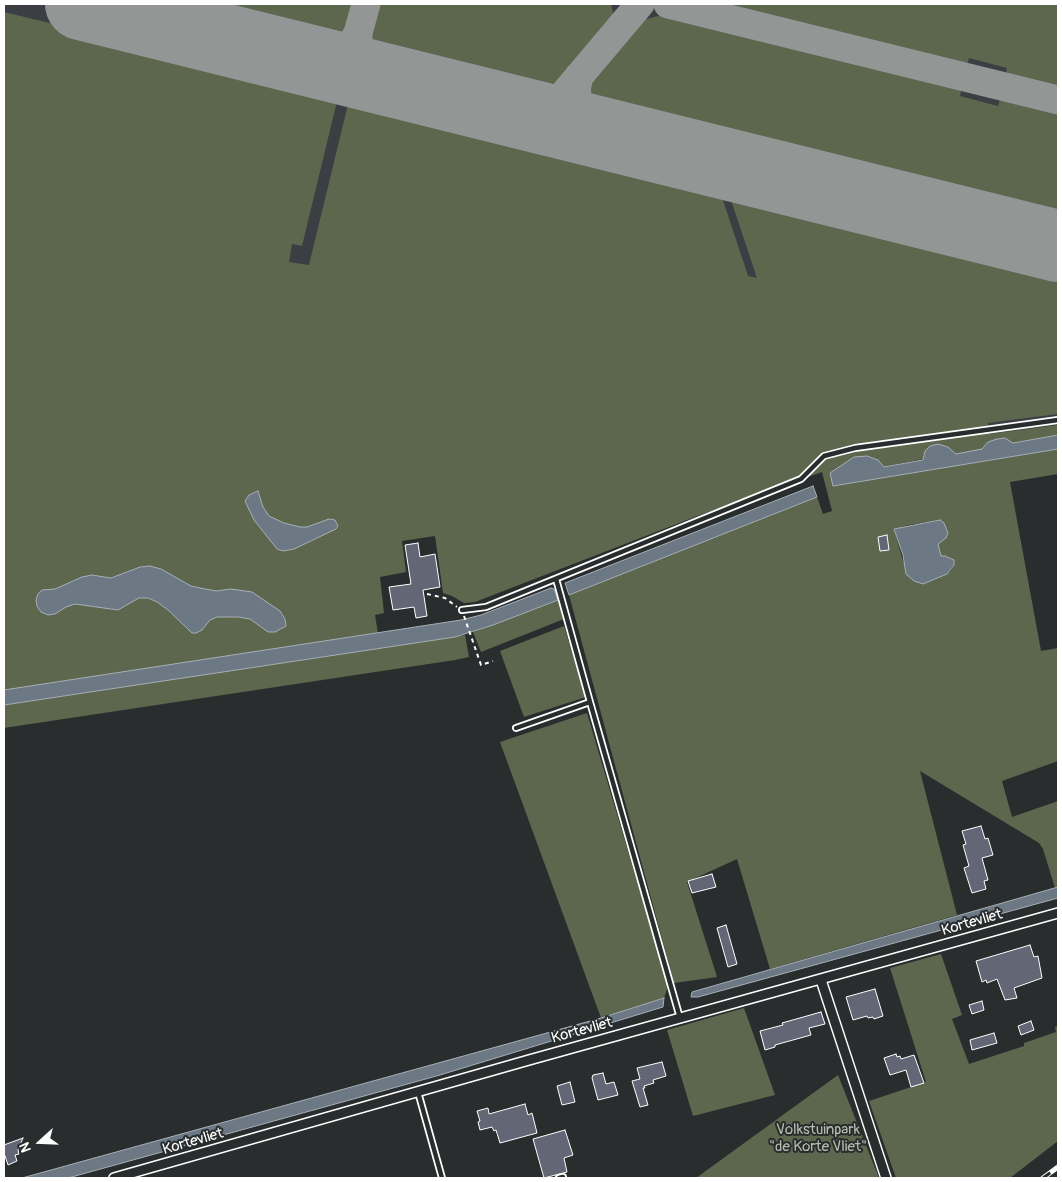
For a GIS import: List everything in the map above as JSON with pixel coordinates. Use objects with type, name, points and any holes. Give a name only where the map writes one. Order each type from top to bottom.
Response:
[{"type":"street","name":"Kortevliet","points":[[114,1178],[1058,913]]},
{"type":"street","points":[[821,980],[886,1178]]},
{"type":"lane","points":[[462,610],[486,607],[801,479],[824,456],[855,448],[1058,420]]},
{"type":"lane","points":[[556,579],[680,1018]]},
{"type":"lane","points":[[516,728],[590,702]]},
{"type":"lane","points":[[418,1092],[442,1178]]},
{"type":"path","points":[[427,594],[445,598],[462,610],[481,666],[493,661]]},
{"type":"shaded area","points":[[4,4],[1058,4],[1058,441],[991,451],[988,421],[4,305]]},
{"type":"green space","points":[[196,4],[357,4],[351,30],[347,35],[333,39]]},
{"type":"green space","points":[[374,4],[611,4],[614,17],[562,81],[554,89],[543,91],[375,49],[366,36]]},
{"type":"green space","points":[[710,4],[1058,4],[1058,91],[1005,78],[1007,68],[969,58],[966,68]]},
{"type":"green space","points":[[4,12],[339,93],[302,246],[292,244],[289,262],[309,265],[350,96],[719,188],[748,276],[757,278],[728,191],[1058,271],[1058,414],[988,423],[989,434],[1058,425],[1058,435],[1012,443],[991,451],[923,459],[883,467],[837,470],[830,474],[834,486],[1058,449],[1058,474],[1010,482],[1041,651],[1058,648],[1058,761],[1002,781],[1012,817],[1058,801],[1058,887],[1055,888],[1043,849],[1039,843],[920,771],[957,915],[770,969],[737,859],[687,882],[717,977],[674,983],[569,595],[817,497],[823,514],[832,511],[822,472],[700,515],[475,602],[464,603],[443,593],[435,536],[402,541],[406,572],[380,577],[384,613],[375,615],[378,634],[4,696]],"holes":[[[940,520],[946,538],[937,544],[941,557],[954,565],[947,574],[903,561],[894,529]]]},
{"type":"green space","points":[[663,15],[678,17],[962,87],[960,96],[998,106],[1001,96],[1058,111],[1058,217],[620,110],[595,100],[589,93],[589,87],[590,79],[596,71],[634,26],[646,19]]},
{"type":"green space","points":[[558,600],[564,619],[481,652],[473,632]]},
{"type":"green space","points":[[564,626],[586,697],[524,717],[500,651]]},
{"type":"green space","points":[[465,635],[469,657],[455,660],[4,728],[4,705]]},
{"type":"green space","points":[[587,713],[668,986],[664,998],[601,1018],[500,742]]},
{"type":"green space","points":[[941,954],[962,1015],[952,1019],[969,1064],[1024,1046],[1024,1043],[1056,1032],[1055,1027],[1058,1026],[1058,1141],[1010,1178],[896,1178],[869,1101],[926,1082],[890,968]]},
{"type":"green space","points":[[744,1008],[775,1095],[693,1116],[667,1030]]},
{"type":"green space","name":"Volkstuinpark \"de Korte Vliet\"","points":[[838,1075],[879,1178],[696,1178]]},
{"type":"water","points":[[1058,435],[1058,449],[833,486],[830,473],[854,457],[867,456],[878,460],[884,467],[923,460],[925,451],[930,446],[938,444],[948,447],[956,454],[982,449],[988,442],[997,439],[1005,438],[1013,443]]},
{"type":"water","points":[[813,486],[817,497],[569,595],[565,583]]},
{"type":"water","points":[[258,491],[263,507],[269,516],[284,523],[307,527],[329,519],[335,520],[338,526],[336,529],[294,549],[283,551],[277,549],[254,520],[245,501],[249,495]]},
{"type":"water","points":[[940,520],[944,523],[948,533],[946,538],[938,544],[941,556],[954,560],[954,565],[947,574],[923,584],[914,581],[906,574],[903,555],[894,529]]},
{"type":"water","points":[[150,566],[161,569],[191,586],[216,591],[231,589],[252,592],[280,611],[285,619],[286,626],[275,632],[268,632],[250,619],[217,617],[210,620],[202,630],[192,633],[168,610],[148,598],[139,598],[118,610],[75,604],[55,614],[48,615],[41,612],[37,606],[36,600],[42,590],[55,589],[82,577],[92,575],[111,578],[140,567]]},
{"type":"water","points":[[551,588],[554,589],[558,600],[493,625],[455,637],[4,705],[4,690],[461,620],[481,615]]},
{"type":"water","points":[[1058,887],[1058,898],[698,997],[691,997],[692,992]]},
{"type":"water","points":[[664,998],[663,1007],[440,1075],[68,1178],[22,1178],[601,1018]]},
{"type":"building","points":[[887,535],[889,550],[880,551],[878,537]]},
{"type":"building","points":[[418,543],[420,557],[435,554],[440,587],[423,590],[427,616],[416,618],[414,607],[393,610],[389,587],[411,584],[405,545]]},
{"type":"building","points":[[981,826],[985,839],[988,838],[993,855],[982,858],[988,880],[984,881],[986,889],[972,893],[964,868],[969,866],[963,845],[966,844],[962,831]]},
{"type":"building","points":[[712,874],[716,887],[692,893],[688,881]]},
{"type":"building","points":[[726,925],[737,964],[728,967],[717,928]]},
{"type":"building","points":[[1030,945],[1034,957],[1038,956],[1042,978],[1014,988],[1017,998],[1005,1000],[997,979],[987,983],[986,980],[982,982],[976,961]]},
{"type":"building","points":[[875,989],[883,1016],[874,1019],[867,1016],[853,1020],[846,997]]},
{"type":"building","points":[[982,1001],[984,1010],[972,1014],[969,1005]]},
{"type":"building","points":[[821,1012],[825,1024],[809,1028],[811,1035],[775,1045],[775,1047],[765,1050],[760,1031]]},
{"type":"building","points":[[1031,1021],[1034,1030],[1021,1035],[1018,1026]]},
{"type":"building","points":[[994,1033],[997,1043],[972,1050],[970,1040]]},
{"type":"building","points":[[896,1054],[901,1059],[914,1055],[924,1083],[911,1087],[906,1070],[890,1075],[884,1058]]},
{"type":"building","points":[[662,1062],[666,1076],[653,1080],[654,1083],[644,1086],[648,1105],[640,1107],[632,1081],[640,1079],[637,1068]]},
{"type":"building","points":[[603,1073],[606,1084],[614,1082],[618,1095],[598,1100],[592,1078],[593,1075]]},
{"type":"building","points":[[570,1082],[575,1102],[562,1105],[557,1086]]},
{"type":"building","points":[[525,1104],[528,1115],[532,1113],[537,1133],[500,1143],[496,1130],[494,1131],[492,1127],[480,1130],[477,1111],[488,1108],[489,1114]]},
{"type":"building","points":[[565,1130],[573,1155],[564,1158],[567,1172],[544,1178],[533,1139]]},
{"type":"building","points":[[23,1138],[18,1150],[19,1154],[15,1155],[17,1161],[8,1165],[4,1153],[4,1145]]},
{"type":"taxiway","points":[[121,4],[130,13],[148,20]]},
{"type":"taxiway","points":[[304,59],[328,60],[348,50],[358,33],[366,4]]},
{"type":"taxiway","points":[[518,112],[540,111],[550,107],[559,100],[640,4]]},
{"type":"taxiway","points":[[668,4],[1058,100]]},
{"type":"taxiway","points":[[358,33],[358,47],[365,64],[378,75],[388,80]]},
{"type":"taxiway","points":[[579,76],[576,90],[581,114],[591,125],[606,134]]},
{"type":"runway","points":[[81,4],[1058,246]]},
{"type":"railway","points":[[1043,1178],[1058,1167]]}]
